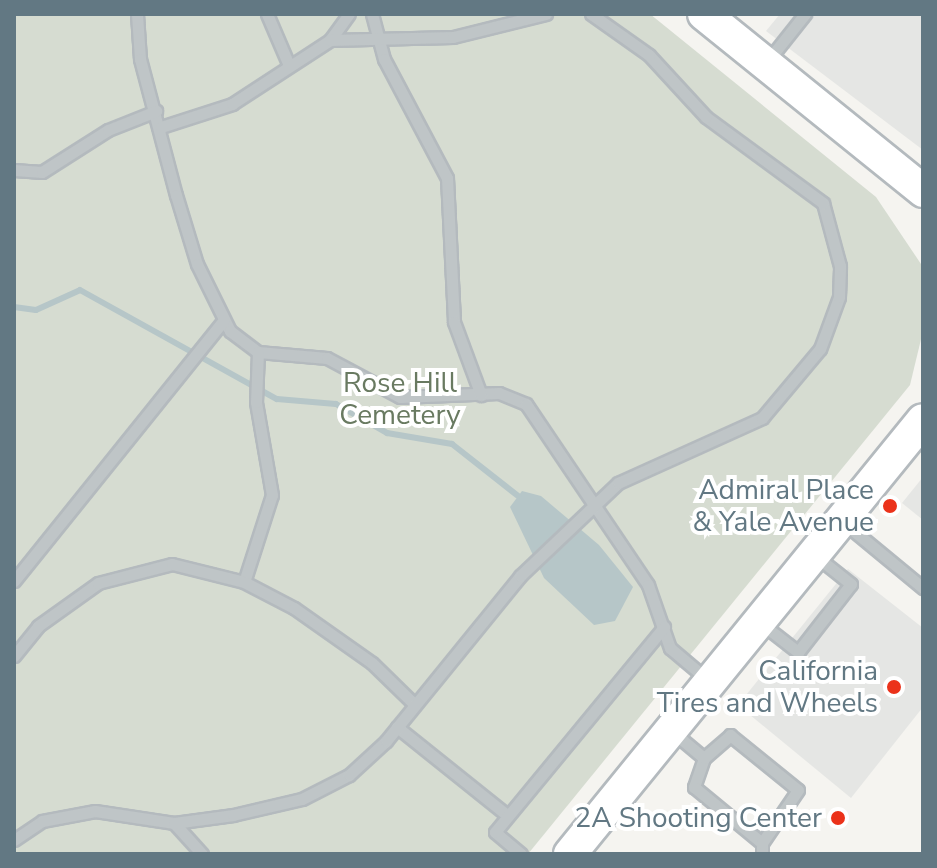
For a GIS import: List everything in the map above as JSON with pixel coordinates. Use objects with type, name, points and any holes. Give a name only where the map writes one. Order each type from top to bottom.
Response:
[{"type":"main road","points":[[704,14],[923,191]]},
{"type":"main road","points":[[570,854],[923,420]]},
{"type":"lane","points":[[137,14],[156,111],[197,264],[223,321],[258,352],[327,358],[400,397],[514,396],[538,413],[591,508],[648,585],[670,648],[709,682]]},
{"type":"lane","points":[[267,14],[288,63]]},
{"type":"lane","points":[[161,127],[232,104],[288,63],[330,40],[349,14]]},
{"type":"lane","points":[[372,14],[378,39],[447,178],[454,322],[481,395]]},
{"type":"lane","points":[[330,40],[477,33],[546,14]]},
{"type":"lane","points":[[14,840],[42,821],[83,812],[174,823],[302,799],[349,775],[397,727],[528,568],[591,508],[633,472],[741,429],[779,403],[832,322],[840,266],[832,219],[810,189],[706,117],[649,55],[591,14]]},
{"type":"lane","points":[[765,63],[805,14]]},
{"type":"lane","points":[[14,170],[42,172],[108,130],[156,111]]},
{"type":"lane","points":[[14,581],[223,321]]},
{"type":"lane","points":[[244,582],[272,495],[256,402],[258,352]]},
{"type":"lane","points":[[841,520],[923,588]]},
{"type":"lane","points":[[758,622],[798,652],[851,584],[813,554]]},
{"type":"lane","points":[[14,656],[56,611],[125,571],[172,564],[244,582],[340,637],[415,705]]},
{"type":"lane","points":[[521,854],[495,832],[664,627]]},
{"type":"lane","points":[[397,727],[508,816]]},
{"type":"lane","points":[[670,730],[704,758]]},
{"type":"lane","points":[[730,735],[798,790],[762,848],[694,787],[704,758],[730,735]]},
{"type":"lane","points":[[174,823],[202,854]]},
{"type":"shaded area","points":[[780,14],[923,14],[923,150],[766,31]]},
{"type":"shaded area","points":[[923,477],[923,520],[902,503]]},
{"type":"shaded area","points":[[522,491],[541,496],[599,545],[633,587],[615,621],[594,625],[544,578],[510,507]]},
{"type":"shaded area","points":[[848,569],[923,628],[923,707],[851,798],[738,705]]},
{"type":"green space","name":"Rose Hill Cemetery","points":[[14,14],[650,14],[876,197],[923,267],[923,331],[910,385],[528,854],[14,854]]},
{"type":"waterway","points":[[14,307],[36,310],[80,290],[277,399],[336,404],[387,433],[452,444],[518,496]]},
{"type":"place","name":"Admiral Place & Yale Avenue","points":[[890,506]]},
{"type":"place","name":"California Tires and Wheels","points":[[894,687]]},
{"type":"place","name":"2A Shooting Center","points":[[838,818]]}]
